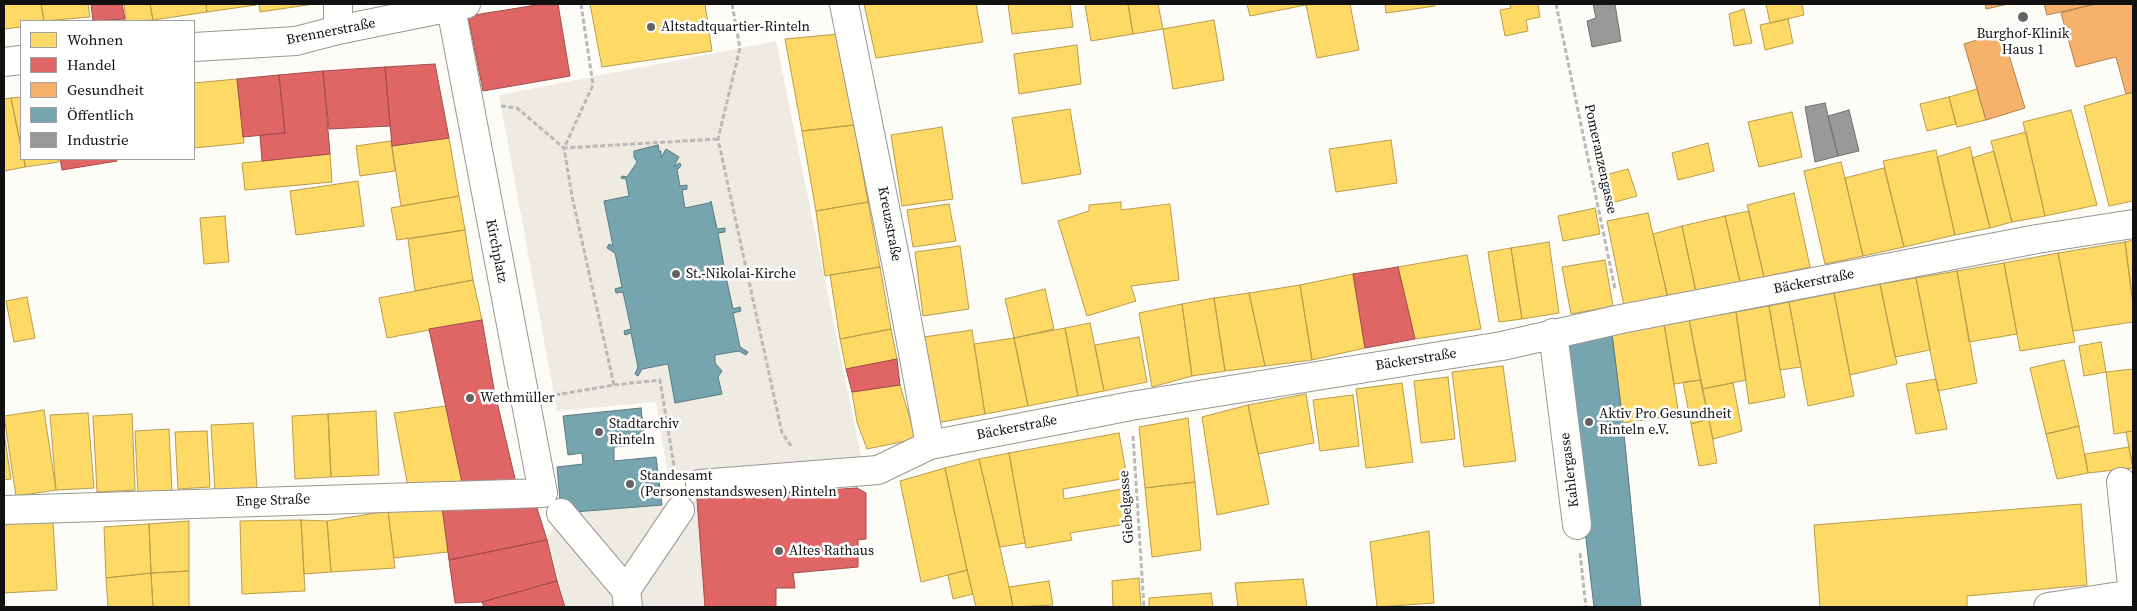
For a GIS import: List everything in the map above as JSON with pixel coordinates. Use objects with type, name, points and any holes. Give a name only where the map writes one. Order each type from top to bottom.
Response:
[{"type":"street","name":"Kreuzstraße","points":[[844,4],[899,277],[930,444]]},
{"type":"street","name":"Brennerstraße","points":[[195,47],[296,41],[338,17],[458,6]]},
{"type":"street","name":"Kirchplatz","points":[[458,6],[468,100],[543,493]]},
{"type":"street","points":[[4,62],[20,60]]},
{"type":"street","name":"Bäckerstraße","points":[[700,484],[878,470],[930,444],[1132,406],[1502,346],[1621,319],[2028,241],[2133,224]]},
{"type":"street","name":"Kahlergasse","points":[[1553,333],[1577,525]]},
{"type":"street","points":[[2048,607],[2133,594],[2121,482]]},
{"type":"street","name":"Enge Straße","points":[[4,510],[543,493]]},
{"type":"street","points":[[561,514],[627,599],[680,510]]},
{"type":"path","points":[[581,4],[593,86],[564,148],[572,196],[614,385]]},
{"type":"path","points":[[732,4],[740,48],[718,139],[782,433],[812,474]]},
{"type":"path","name":"Pomeranzengasse","points":[[1556,4],[1621,319]]},
{"type":"path","points":[[468,100],[517,108],[564,148],[718,139]]},
{"type":"path","points":[[525,400],[614,385],[660,380],[675,472]]},
{"type":"path","name":"Giebelgasse","points":[[1132,406],[1144,607]]},
{"type":"path","name":"Kahlergasse","points":[[1577,525],[1586,607]]},
{"type":"shaded area","points":[[776,41],[862,461],[669,482],[656,402],[557,411],[499,95]],"holes":[[[658,146],[659,151],[661,151],[661,158],[666,149],[679,157],[674,166],[680,163],[681,166],[677,170],[680,186],[687,185],[687,189],[682,190],[685,208],[711,201],[717,229],[725,228],[725,232],[718,233],[725,272],[733,271],[733,275],[726,277],[733,309],[740,308],[740,311],[733,313],[740,347],[748,352],[746,355],[739,351],[715,355],[715,363],[722,370],[718,377],[721,394],[675,402],[668,364],[642,369],[638,376],[635,374],[638,367],[632,333],[625,335],[624,331],[631,329],[623,292],[616,293],[615,289],[622,287],[615,253],[607,248],[609,244],[613,246],[604,201],[629,196],[626,179],[621,178],[622,176],[627,177],[637,162],[634,157],[634,151]]]},
{"type":"shaded area","points":[[697,499],[705,607],[565,607],[547,540],[561,513],[662,505],[680,510]]},
{"type":"building: Wohnen","points":[[4,4],[41,4],[44,20],[20,20],[20,27],[4,29]]},
{"type":"building: Wohnen","points":[[41,4],[88,4],[90,17],[44,20]]},
{"type":"building: Wohnen","points":[[124,4],[150,4],[153,20],[126,20]]},
{"type":"building: Wohnen","points":[[150,4],[206,4],[207,12],[153,20]]},
{"type":"building: Wohnen","points":[[206,4],[256,4],[256,5],[207,12]]},
{"type":"building: Wohnen","points":[[259,4],[314,4],[260,12]]},
{"type":"building: Wohnen","name":"Altstadtquartier-Rinteln","points":[[590,4],[705,4],[712,51],[602,67]]},
{"type":"building: Wohnen","points":[[864,4],[976,4],[983,42],[876,58]]},
{"type":"building: Wohnen","points":[[1008,4],[1070,4],[1073,27],[1012,34]]},
{"type":"building: Wohnen","points":[[1085,4],[1128,4],[1133,34],[1091,41]]},
{"type":"building: Wohnen","points":[[1128,4],[1158,4],[1163,29],[1133,34]]},
{"type":"building: Wohnen","points":[[1247,4],[1306,4],[1306,5],[1250,16]]},
{"type":"building: Wohnen","points":[[1306,4],[1350,4],[1359,50],[1317,58]]},
{"type":"building: Wohnen","points":[[1385,4],[1434,4],[1435,6],[1386,13]]},
{"type":"building: Wohnen","points":[[1510,4],[1538,4],[1540,17],[1526,20],[1528,31],[1505,36],[1500,10],[1511,8]]},
{"type":"building: Wohnen","points":[[1766,4],[1802,4],[1804,15],[1770,23]]},
{"type":"building: Wohnen","points":[[1744,9],[1752,43],[1734,46],[1729,14]]},
{"type":"building: Wohnen","points":[[1788,19],[1793,43],[1765,50],[1760,25]]},
{"type":"building: Wohnen","points":[[1214,20],[1224,80],[1173,89],[1163,29]]},
{"type":"building: Wohnen","points":[[839,34],[854,125],[802,131],[785,39]]},
{"type":"building: Wohnen","points":[[1077,45],[1081,84],[1019,94],[1014,54]]},
{"type":"building: Wohnen","points":[[237,79],[244,143],[195,148],[195,83]]},
{"type":"building: Wohnen","points":[[1977,89],[1986,120],[1957,127],[1949,97]]},
{"type":"building: Wohnen","points":[[2133,92],[2133,201],[2109,206],[2084,106]]},
{"type":"building: Wohnen","points":[[20,97],[20,142],[11,98]]},
{"type":"building: Wohnen","points":[[1949,97],[1956,124],[1927,131],[1920,104]]},
{"type":"building: Wohnen","points":[[11,98],[20,142],[20,160],[24,160],[25,167],[4,171],[4,99]]},
{"type":"building: Wohnen","points":[[1070,109],[1081,174],[1022,184],[1012,118]]},
{"type":"building: Wohnen","points":[[2071,110],[2097,205],[2045,216],[2023,122]]},
{"type":"building: Wohnen","points":[[1792,112],[1802,157],[1759,167],[1748,122]]},
{"type":"building: Wohnen","points":[[854,125],[868,202],[816,211],[802,131]]},
{"type":"building: Wohnen","points":[[942,127],[953,199],[902,206],[891,135]]},
{"type":"building: Wohnen","points":[[2026,132],[2045,216],[2012,222],[1991,141]]},
{"type":"building: Wohnen","points":[[449,138],[459,196],[401,206],[392,146]]},
{"type":"building: Wohnen","points":[[1391,140],[1397,183],[1336,192],[1329,149]]},
{"type":"building: Wohnen","points":[[391,141],[395,171],[360,176],[356,146]]},
{"type":"building: Wohnen","points":[[1708,143],[1714,171],[1678,180],[1672,153]]},
{"type":"building: Wohnen","points":[[1970,147],[1990,228],[1955,235],[1937,157]]},
{"type":"building: Wohnen","points":[[1936,150],[1955,235],[1904,247],[1883,161]]},
{"type":"building: Wohnen","points":[[1994,151],[2012,222],[1990,228],[1972,158]]},
{"type":"building: Wohnen","points":[[330,154],[332,182],[245,190],[242,163]]},
{"type":"building: Wohnen","points":[[24,160],[58,160],[59,162],[25,167]]},
{"type":"building: Wohnen","points":[[1841,162],[1863,256],[1825,264],[1804,171]]},
{"type":"building: Wohnen","points":[[1884,168],[1904,247],[1863,256],[1845,178]]},
{"type":"building: Wohnen","points":[[1628,169],[1637,196],[1608,204],[1601,176]]},
{"type":"building: Wohnen","points":[[358,181],[364,226],[296,235],[290,191]]},
{"type":"building: Wohnen","points":[[1794,193],[1810,267],[1764,277],[1747,205]]},
{"type":"building: Wohnen","points":[[459,196],[465,230],[397,240],[391,208]]},
{"type":"building: Wohnen","points":[[868,202],[880,267],[825,276],[816,211]]},
{"type":"building: Wohnen","points":[[1121,202],[1121,210],[1170,204],[1179,280],[1131,286],[1136,301],[1087,316],[1058,221],[1089,211],[1089,205]]},
{"type":"building: Wohnen","points":[[949,204],[956,241],[913,247],[907,210]]},
{"type":"building: Wohnen","points":[[1595,208],[1600,234],[1563,241],[1558,216]]},
{"type":"building: Wohnen","points":[[1749,211],[1764,277],[1740,282],[1725,216]]},
{"type":"building: Wohnen","points":[[1648,213],[1668,298],[1624,306],[1607,221]]},
{"type":"building: Wohnen","points":[[225,216],[229,262],[204,264],[200,218]]},
{"type":"building: Wohnen","points":[[1725,216],[1740,282],[1696,292],[1682,226]]},
{"type":"building: Wohnen","points":[[1682,226],[1696,292],[1668,298],[1653,234]]},
{"type":"building: Wohnen","points":[[465,230],[473,280],[415,291],[408,239]]},
{"type":"building: Wohnen","points":[[2133,240],[2133,289],[2131,289],[2125,242]]},
{"type":"building: Wohnen","points":[[1549,242],[1559,313],[1522,319],[1511,248]]},
{"type":"building: Wohnen","points":[[2125,242],[2133,305],[2133,322],[2073,331],[2058,253]]},
{"type":"building: Wohnen","points":[[960,246],[969,309],[923,316],[915,252]]},
{"type":"building: Wohnen","points":[[1511,248],[1522,319],[1499,322],[1488,252]]},
{"type":"building: Wohnen","points":[[2058,253],[2075,342],[2020,351],[2004,263]]},
{"type":"building: Wohnen","points":[[1467,255],[1481,329],[1415,339],[1398,267]]},
{"type":"building: Wohnen","points":[[1605,260],[1613,306],[1571,314],[1562,267]]},
{"type":"building: Wohnen","points":[[2004,263],[2017,334],[1969,342],[1957,271]]},
{"type":"building: Wohnen","points":[[880,267],[891,329],[840,339],[830,275]]},
{"type":"building: Wohnen","points":[[1957,271],[1977,383],[1938,391],[1916,278]]},
{"type":"building: Wohnen","points":[[1353,274],[1365,348],[1312,360],[1300,285]]},
{"type":"building: Wohnen","points":[[1916,278],[1930,350],[1895,357],[1880,284]]},
{"type":"building: Wohnen","points":[[473,280],[482,320],[387,338],[379,298]]},
{"type":"building: Wohnen","points":[[1880,284],[1897,364],[1850,375],[1834,293]]},
{"type":"building: Wohnen","points":[[1300,285],[1312,360],[1265,366],[1249,293]]},
{"type":"building: Wohnen","points":[[1045,289],[1054,329],[1014,338],[1005,299]]},
{"type":"building: Wohnen","points":[[1249,293],[1265,366],[1225,371],[1214,298]]},
{"type":"building: Wohnen","points":[[1834,293],[1854,396],[1808,406],[1789,302]]},
{"type":"building: Wohnen","points":[[27,297],[35,338],[14,342],[6,301]]},
{"type":"building: Wohnen","points":[[1214,298],[1225,371],[1192,376],[1182,304]]},
{"type":"building: Wohnen","points":[[1789,302],[1801,367],[1780,370],[1769,306]]},
{"type":"building: Wohnen","points":[[1182,304],[1192,376],[1152,387],[1139,313]]},
{"type":"building: Wohnen","points":[[1769,306],[1785,397],[1749,404],[1736,312]]},
{"type":"building: Wohnen","points":[[1736,312],[1746,380],[1702,389],[1689,319]]},
{"type":"building: Wohnen","points":[[1689,319],[1701,380],[1674,384],[1664,324]]},
{"type":"building: Wohnen","points":[[1090,323],[1104,391],[1078,396],[1065,328]]},
{"type":"building: Wohnen","points":[[1664,324],[1679,415],[1623,423],[1612,334]]},
{"type":"building: Wohnen","points":[[1065,328],[1078,396],[1028,406],[1014,338]]},
{"type":"building: Wohnen","points":[[891,329],[897,359],[846,369],[840,339]]},
{"type":"building: Wohnen","points":[[972,330],[985,414],[937,423],[924,337]]},
{"type":"building: Wohnen","points":[[1139,337],[1147,382],[1104,391],[1095,345]]},
{"type":"building: Wohnen","points":[[1014,338],[1028,406],[985,414],[974,344]]},
{"type":"building: Wohnen","points":[[2101,342],[2106,372],[2084,376],[2079,346]]},
{"type":"building: Wohnen","points":[[2064,360],[2079,426],[2046,434],[2030,368]]},
{"type":"building: Wohnen","points":[[1503,366],[1516,461],[1464,467],[1452,372]]},
{"type":"building: Wohnen","points":[[2133,369],[2133,431],[2114,434],[2106,372]]},
{"type":"building: Wohnen","points":[[1448,377],[1455,439],[1421,443],[1414,381]]},
{"type":"building: Wohnen","points":[[1936,379],[1947,429],[1916,434],[1906,384]]},
{"type":"building: Wohnen","points":[[1701,380],[1709,419],[1691,424],[1683,382]]},
{"type":"building: Wohnen","points":[[1402,383],[1413,462],[1366,468],[1356,389]]},
{"type":"building: Wohnen","points":[[1733,383],[1742,431],[1713,439],[1702,389]]},
{"type":"building: Wohnen","points":[[900,385],[916,439],[867,449],[857,422],[852,392]]},
{"type":"building: Wohnen","points":[[1306,394],[1314,443],[1258,454],[1248,405]]},
{"type":"building: Wohnen","points":[[1353,395],[1359,446],[1320,451],[1313,400]]},
{"type":"building: Wohnen","points":[[1248,405],[1269,504],[1217,515],[1202,417]]},
{"type":"building: Wohnen","points":[[446,406],[463,487],[408,487],[394,413]]},
{"type":"building: Wohnen","points":[[44,410],[56,490],[16,496],[4,416]]},
{"type":"building: Wohnen","points":[[376,411],[379,475],[331,477],[328,414]]},
{"type":"building: Wohnen","points":[[88,413],[94,488],[56,490],[50,415]]},
{"type":"building: Wohnen","points":[[132,414],[135,490],[97,492],[93,416]]},
{"type":"building: Wohnen","points":[[328,414],[331,477],[295,479],[292,416]]},
{"type":"building: Wohnen","points":[[1188,418],[1195,482],[1145,488],[1139,427]]},
{"type":"building: Wohnen","points":[[1709,419],[1717,463],[1699,466],[1691,424]]},
{"type":"building: Wohnen","points":[[253,423],[257,489],[215,492],[211,425]]},
{"type":"building: Wohnen","points":[[2079,426],[2088,473],[2057,479],[2046,434]]},
{"type":"building: Wohnen","points":[[169,429],[172,493],[138,495],[135,431]]},
{"type":"building: Wohnen","points":[[207,431],[210,487],[178,489],[175,432]]},
{"type":"building: Wohnen","points":[[2133,431],[2133,468],[2126,432]]},
{"type":"building: Wohnen","points":[[4,433],[11,479],[4,480]]},
{"type":"building: Wohnen","points":[[1119,433],[1127,478],[1063,489],[1064,499],[1127,488],[1133,523],[1070,533],[1072,540],[1026,548],[1009,453]]},
{"type":"building: Wohnen","points":[[2129,447],[2133,468],[2088,473],[2085,454]]},
{"type":"building: Wohnen","points":[[1009,453],[1025,543],[1000,547],[979,459]]},
{"type":"building: Wohnen","points":[[979,459],[1013,607],[976,607],[967,570],[945,468]]},
{"type":"building: Wohnen","points":[[945,468],[967,570],[921,582],[900,481]]},
{"type":"building: Wohnen","points":[[1195,482],[1201,550],[1152,557],[1145,488]]},
{"type":"building: Wohnen","points":[[2081,504],[2087,585],[1967,596],[1967,607],[1820,607],[1814,525]]},
{"type":"building: Wohnen","points":[[442,506],[448,552],[394,558],[388,511]]},
{"type":"building: Wohnen","points":[[388,511],[395,568],[331,572],[327,521]]},
{"type":"building: Wohnen","points":[[301,520],[305,591],[242,594],[240,521]]},
{"type":"building: Wohnen","points":[[301,520],[327,521],[331,572],[304,574]]},
{"type":"building: Wohnen","points":[[53,521],[57,590],[4,593],[4,524]]},
{"type":"building: Wohnen","points":[[189,521],[189,571],[151,573],[149,524]]},
{"type":"building: Wohnen","points":[[149,524],[151,573],[106,578],[104,527]]},
{"type":"building: Wohnen","points":[[1429,531],[1434,603],[1377,607],[1370,542]]},
{"type":"building: Wohnen","points":[[967,570],[973,594],[953,599],[948,575]]},
{"type":"building: Wohnen","points":[[189,571],[189,607],[153,607],[151,573]]},
{"type":"building: Wohnen","points":[[151,573],[153,607],[108,607],[106,578]]},
{"type":"building: Wohnen","points":[[1139,578],[1141,607],[1113,607],[1112,581]]},
{"type":"building: Wohnen","points":[[1303,579],[1307,607],[1238,607],[1235,583]]},
{"type":"building: Wohnen","points":[[1049,581],[1053,605],[1013,607],[1009,587]]},
{"type":"building: Wohnen","points":[[1211,593],[1213,607],[1149,607],[1149,598]]},
{"type":"building: Handel","points":[[91,4],[122,4],[125,19],[93,20]]},
{"type":"building: Handel","points":[[543,4],[558,4],[570,76],[483,91],[468,16]]},
{"type":"building: Handel","points":[[435,64],[449,138],[392,146],[385,67]]},
{"type":"building: Handel","points":[[385,67],[390,126],[329,129],[323,71]]},
{"type":"building: Handel","points":[[323,71],[330,154],[262,161],[260,135],[285,133],[279,75]]},
{"type":"building: Handel","points":[[279,75],[285,133],[243,137],[237,79]]},
{"type":"building: Handel","points":[[60,160],[117,161],[62,170]]},
{"type":"building: Handel","points":[[1398,267],[1415,339],[1365,348],[1353,274]]},
{"type":"building: Handel","name":"Wethmüller","points":[[482,320],[494,389],[516,483],[463,487],[429,329]]},
{"type":"building: Handel","points":[[897,359],[900,385],[852,392],[846,369]]},
{"type":"building: Handel","name":"Altes Rathaus","points":[[857,488],[866,493],[866,539],[858,540],[858,567],[793,573],[795,588],[776,588],[776,607],[705,607],[697,499]]},
{"type":"building: Handel","points":[[442,506],[537,508],[547,540],[449,560]]},
{"type":"building: Handel","points":[[547,540],[557,581],[482,602],[455,603],[449,560]]},
{"type":"building: Handel","points":[[557,581],[565,607],[484,607],[482,602]]},
{"type":"building: Gesundheit","points":[[1985,4],[2008,4],[1986,9]]},
{"type":"building: Gesundheit","points":[[2044,4],[2095,4],[2047,15]]},
{"type":"building: Gesundheit","points":[[2095,4],[2133,4],[2133,92],[2126,94],[2116,57],[2076,67],[2061,13]]},
{"type":"building: Gesundheit","points":[[2002,32],[2025,108],[1986,120],[1964,44]]},
{"type":"building: Öffentlich","name":"St.-Nikolai-Kirche","points":[[658,145],[659,151],[661,151],[661,158],[666,149],[679,157],[674,166],[680,163],[681,166],[677,170],[680,186],[687,185],[687,189],[682,190],[685,208],[711,201],[717,229],[725,228],[725,232],[718,233],[725,272],[733,271],[734,275],[726,277],[733,309],[740,307],[741,311],[733,313],[740,347],[748,352],[746,355],[739,351],[715,355],[715,363],[722,371],[718,377],[722,394],[675,403],[668,364],[642,369],[638,376],[635,374],[638,367],[631,333],[625,335],[624,331],[631,329],[623,292],[616,293],[615,289],[622,287],[615,253],[607,248],[609,244],[613,246],[604,201],[629,196],[626,179],[621,178],[622,176],[627,177],[637,162],[634,157],[634,151]]},
{"type":"building: Öffentlich","points":[[1612,334],[1623,423],[1641,607],[1594,607],[1563,343]]},
{"type":"building: Öffentlich","points":[[641,408],[645,444],[614,447],[614,461],[656,457],[662,505],[561,513],[557,467],[583,464],[582,453],[568,455],[563,416]]},
{"type":"building: Industrie","points":[[1593,4],[1615,4],[1621,41],[1592,47],[1587,21],[1596,18]]},
{"type":"building: Industrie","points":[[1825,103],[1838,156],[1815,162],[1805,107]]},
{"type":"building: Industrie","points":[[1849,110],[1859,151],[1838,156],[1828,116]]},
{"type":"place","name":"Burghof-Klinik Haus 1","points":[[2023,17]]},
{"type":"place","name":"Altstadtquartier-Rinteln","points":[[651,27]]},
{"type":"place","name":"St.-Nikolai-Kirche","points":[[676,274]]},
{"type":"place","name":"Wethmüller","points":[[470,398]]},
{"type":"place","name":"Aktiv Pro Gesundheit Rinteln e.V.","points":[[1589,422]]},
{"type":"place","name":"Stadtarchiv Rinteln","points":[[599,432]]},
{"type":"place","name":"Standesamt (Personenstandswesen) Rinteln","points":[[630,484]]},
{"type":"place","name":"Altes Rathaus","points":[[779,551]]}]
